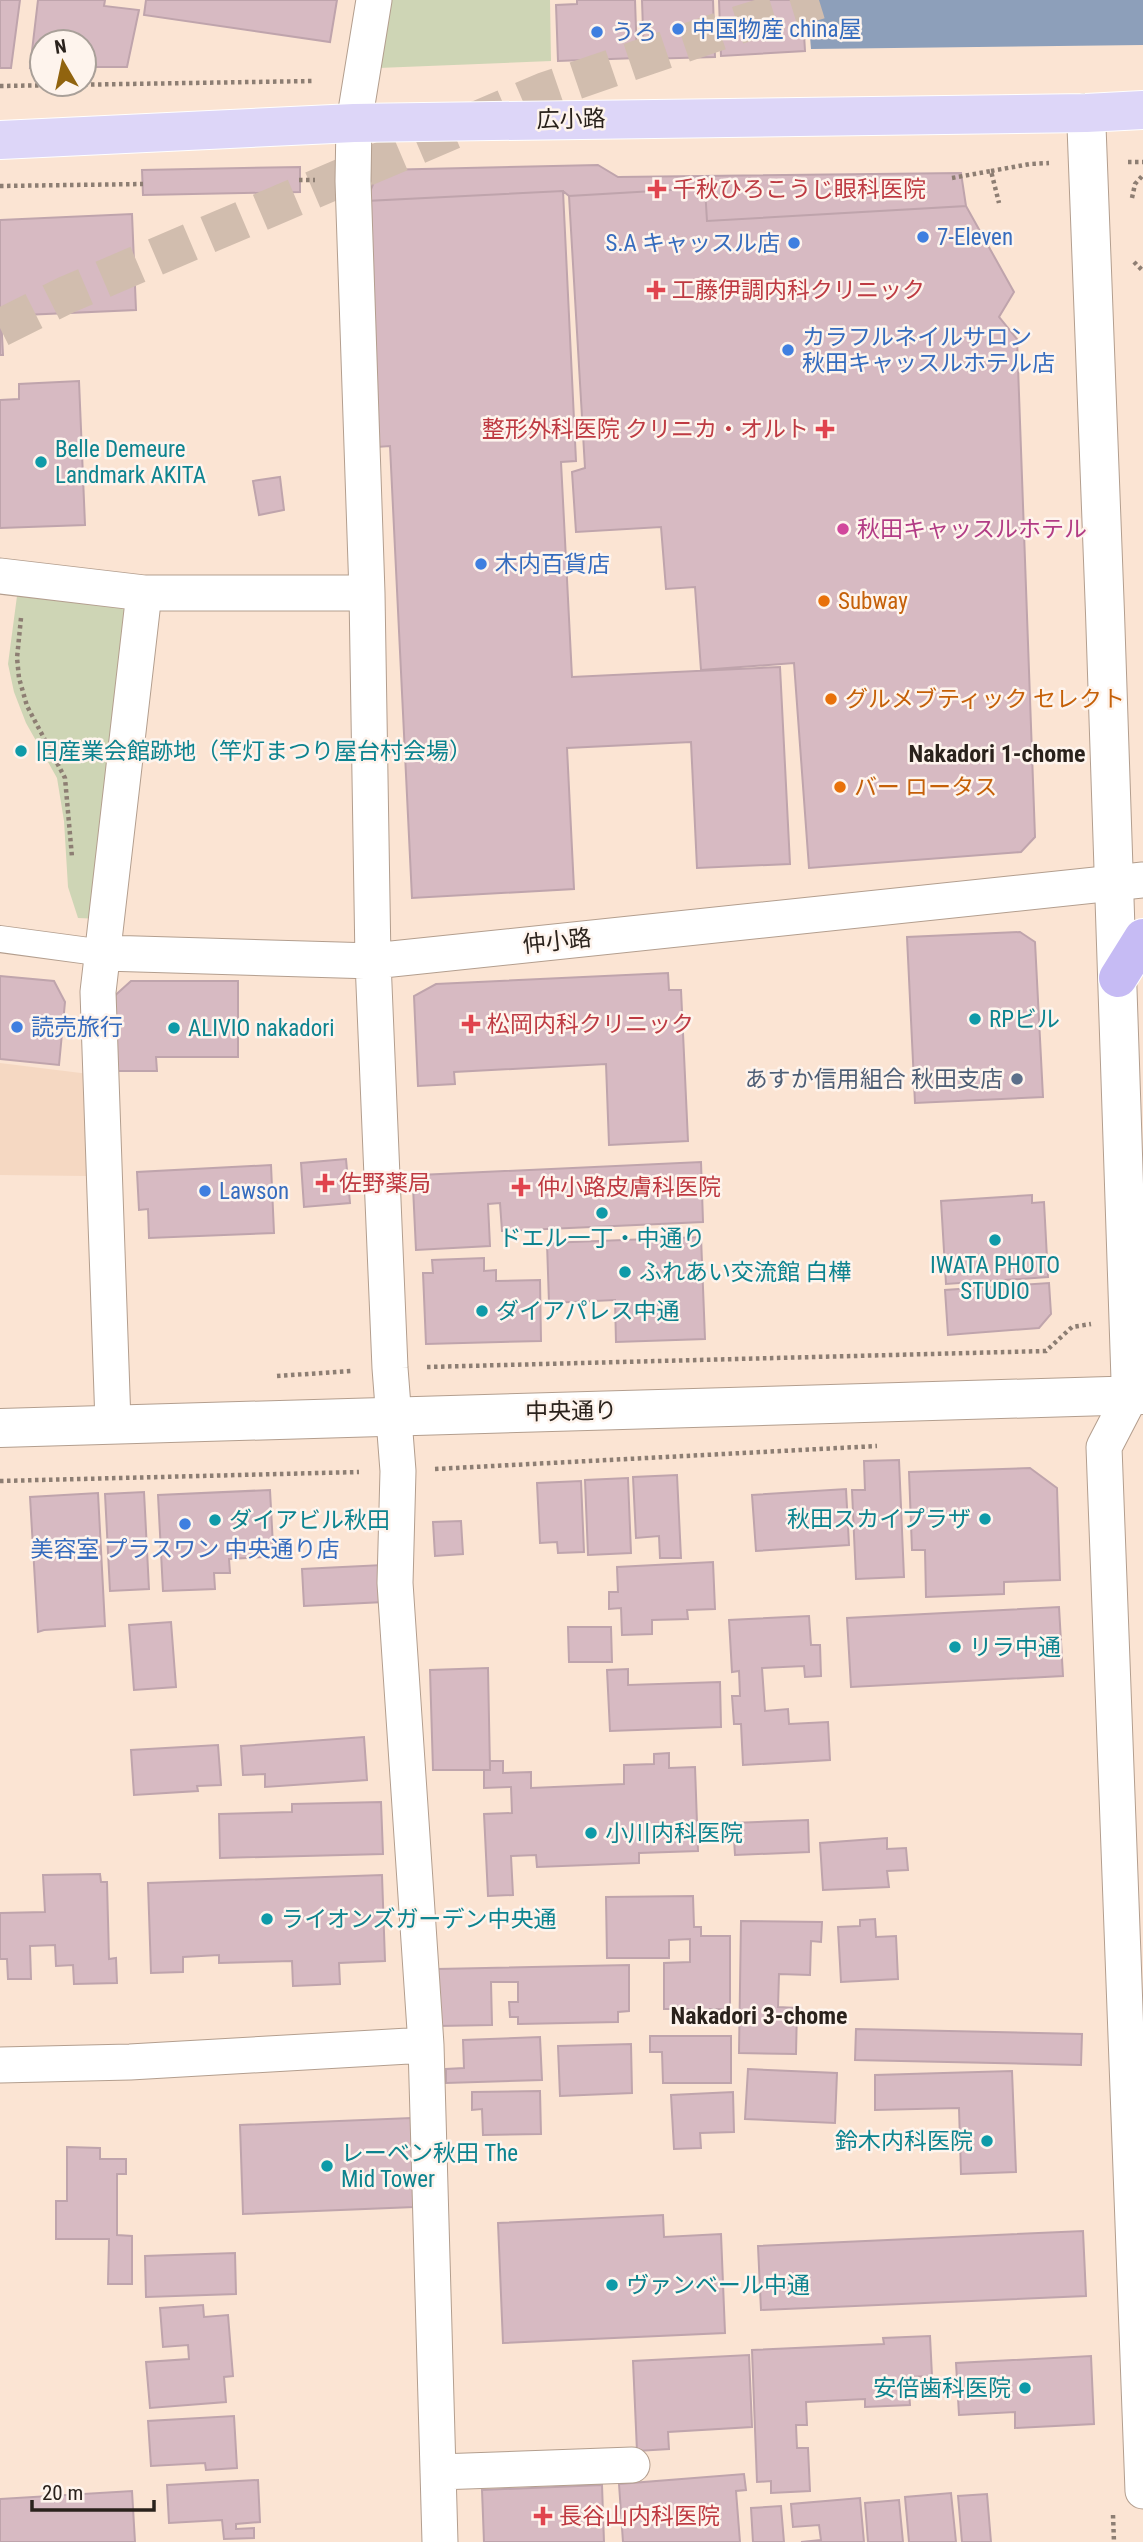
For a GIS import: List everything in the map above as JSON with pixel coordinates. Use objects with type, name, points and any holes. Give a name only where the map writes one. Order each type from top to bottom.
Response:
[{"type":"highway","points":[[1118,978],[1143,938]]},
{"type":"main road","name":"広小路","points":[[0,140],[354,122],[1086,113],[1143,110]]},
{"type":"street","points":[[374,0],[354,122],[353,181],[368,593],[373,961],[390,1368],[398,1471],[395,1583],[426,2045],[440,2542]]},
{"type":"street","points":[[1086,113],[1128,882],[1118,978],[1128,1320],[1137,1395],[1104,1447],[1143,2491]]},
{"type":"street","points":[[13,577],[144,593],[368,593]]},
{"type":"street","points":[[113,1423],[98,992],[144,593]]},
{"type":"street","name":"仲小路","points":[[0,939],[104,953],[373,961],[1128,882]]},
{"type":"street","name":"中央通り","points":[[0,1428],[1137,1395]]},
{"type":"street","points":[[0,2065],[130,2062],[426,2045]]},
{"type":"street","points":[[438,2472],[632,2465]]},
{"type":"path","points":[[0,86],[320,81]]},
{"type":"path","points":[[952,178],[1030,164]]},
{"type":"path","points":[[991,171],[999,203]]},
{"type":"path","points":[[0,186],[143,184]]},
{"type":"path","points":[[13,577],[19,678],[27,706],[65,778],[74,869]]},
{"type":"path","points":[[265,1377],[390,1368],[1046,1352],[1072,1326],[1128,1320]]},
{"type":"path","points":[[0,1481],[398,1471],[884,1446]]},
{"type":"shaded area","points":[[0,1063],[89,1074],[87,1176],[0,1175]]},
{"type":"green space","points":[[388,0],[550,0],[551,61],[378,68]]},
{"type":"green space","points":[[17,596],[123,608],[135,620],[102,919],[78,918],[68,887],[64,821],[57,778],[26,723],[14,692],[8,664]]},
{"type":"water","points":[[807,0],[1143,0],[1143,45],[811,49]]},
{"type":"building","points":[[0,0],[20,0],[11,68],[0,68]]},
{"type":"building","points":[[38,0],[105,0],[104,6],[139,10],[127,67],[98,67],[98,28],[35,28]]},
{"type":"building","points":[[146,0],[337,0],[330,42],[144,15]]},
{"type":"building","name":"うろ","points":[[577,0],[635,0],[637,58],[558,61],[556,5],[577,4]]},
{"type":"building","name":"中国物産 china屋","points":[[642,0],[713,0],[715,57],[644,59]]},
{"type":"building","points":[[719,0],[802,0],[805,51],[721,56]]},
{"type":"building","points":[[598,165],[618,177],[961,173],[966,206],[707,221],[705,188],[569,196],[563,191],[366,201],[379,170]]},
{"type":"building","points":[[300,167],[300,192],[143,195],[142,170]]},
{"type":"building","name":"秋田キャッスルホテル","points":[[705,188],[707,221],[966,206],[1014,292],[999,317],[1017,339],[1035,837],[1021,852],[809,868],[794,663],[701,670],[695,587],[666,589],[661,527],[576,532],[572,472],[585,468],[569,196]]},
{"type":"building","name":"木内百貨店","points":[[563,191],[576,461],[561,462],[572,677],[780,667],[790,864],[697,868],[691,742],[567,748],[574,889],[412,898],[390,446],[377,447],[366,201]]},
{"type":"building","points":[[132,214],[136,310],[1,316],[3,355],[0,355],[0,220]]},
{"type":"building","name":"Belle Demeure Landmark AKITA","points":[[79,381],[85,525],[0,528],[0,400],[19,399],[19,384]]},
{"type":"building","points":[[280,477],[284,510],[259,515],[253,481]]},
{"type":"building","name":"RPビル","points":[[1020,932],[1035,942],[1043,1097],[915,1103],[907,937]]},
{"type":"building","points":[[668,973],[669,990],[681,990],[688,1141],[609,1145],[606,1064],[454,1072],[455,1084],[418,1086],[414,996],[436,984]]},
{"type":"building","points":[[0,976],[54,981],[65,1002],[59,1065],[0,1059]]},
{"type":"building","name":"ALIVIO nakadori","points":[[131,981],[238,981],[238,1057],[156,1057],[157,1071],[110,1071],[110,1000]]},
{"type":"building","name":"佐野薬局","points":[[346,1159],[350,1203],[304,1207],[301,1163]]},
{"type":"building","name":"ドエル一丁・中通り","points":[[701,1162],[703,1222],[502,1231],[500,1203],[488,1204],[490,1246],[416,1250],[413,1187],[419,1175]]},
{"type":"building","name":"Lawson","points":[[271,1165],[274,1233],[149,1238],[148,1209],[139,1210],[137,1172]]},
{"type":"building","name":"IWATA PHOTO STUDIO","points":[[1032,1195],[1032,1203],[1044,1202],[1048,1277],[946,1284],[941,1201]]},
{"type":"building","name":"ふれあい交流館 白樺","points":[[701,1237],[705,1339],[616,1342],[615,1300],[549,1303],[547,1243]]},
{"type":"building","name":"ダイアパレス中通","points":[[484,1258],[484,1271],[496,1270],[496,1281],[540,1280],[541,1341],[426,1344],[423,1273],[433,1273],[432,1260]]},
{"type":"building","name":"IWATA PHOTO STUDIO","points":[[1049,1283],[1051,1314],[1039,1328],[948,1335],[945,1290]]},
{"type":"building","points":[[899,1460],[904,1577],[856,1579],[852,1490],[865,1490],[864,1461]]},
{"type":"building","name":"秋田スカイプラザ","points":[[1030,1468],[1057,1488],[1060,1580],[1004,1582],[1004,1594],[926,1597],[925,1550],[912,1550],[909,1472]]},
{"type":"building","points":[[677,1475],[681,1558],[660,1558],[659,1536],[636,1538],[633,1477]]},
{"type":"building","points":[[628,1478],[631,1553],[588,1555],[585,1480]]},
{"type":"building","points":[[581,1481],[584,1552],[558,1553],[557,1542],[540,1543],[537,1483]]},
{"type":"building","points":[[846,1489],[849,1545],[756,1551],[752,1495]]},
{"type":"building","name":"ダイアビル秋田","points":[[270,1490],[273,1546],[264,1546],[264,1557],[229,1559],[230,1573],[214,1573],[215,1589],[163,1591],[158,1495]]},
{"type":"building","points":[[144,1492],[149,1589],[110,1591],[105,1494]]},
{"type":"building","points":[[98,1493],[105,1626],[38,1632],[30,1497]]},
{"type":"building","points":[[461,1521],[463,1554],[435,1556],[433,1522]]},
{"type":"building","points":[[713,1562],[715,1609],[687,1610],[688,1619],[652,1620],[652,1634],[622,1635],[621,1608],[609,1609],[609,1592],[618,1592],[617,1567]]},
{"type":"building","points":[[383,1565],[384,1602],[304,1606],[302,1569]]},
{"type":"building","name":"リラ中通","points":[[1059,1607],[1063,1676],[851,1687],[847,1618]]},
{"type":"building","points":[[809,1616],[811,1645],[820,1645],[821,1676],[805,1677],[804,1666],[762,1668],[765,1711],[788,1709],[789,1724],[828,1722],[830,1760],[743,1765],[741,1724],[734,1724],[732,1696],[740,1696],[739,1671],[732,1672],[729,1620]]},
{"type":"building","points":[[171,1622],[176,1687],[134,1690],[129,1625]]},
{"type":"building","points":[[568,1627],[611,1627],[612,1662],[569,1662]]},
{"type":"building","points":[[488,1668],[490,1770],[433,1770],[430,1670]]},
{"type":"building","points":[[628,1669],[628,1685],[720,1682],[721,1727],[610,1731],[607,1670]]},
{"type":"building","points":[[364,1737],[367,1780],[265,1787],[265,1774],[243,1775],[241,1746]]},
{"type":"building","points":[[218,1745],[221,1785],[197,1786],[198,1791],[134,1795],[131,1750]]},
{"type":"building","name":"小川内科医院","points":[[669,1753],[669,1768],[695,1767],[698,1851],[639,1853],[639,1863],[537,1867],[536,1855],[511,1856],[513,1895],[488,1896],[484,1814],[512,1813],[511,1787],[484,1788],[484,1770],[490,1770],[490,1761],[503,1761],[503,1773],[531,1772],[531,1788],[624,1784],[624,1765],[654,1764],[654,1754]]},
{"type":"building","points":[[381,1802],[383,1854],[220,1858],[219,1814],[292,1812],[292,1804]]},
{"type":"building","points":[[808,1820],[809,1852],[735,1855],[733,1823]]},
{"type":"building","points":[[887,1838],[887,1849],[906,1848],[908,1870],[887,1871],[889,1887],[823,1890],[820,1843]]},
{"type":"building","points":[[100,1874],[101,1882],[107,1882],[109,1959],[116,1958],[117,1983],[74,1984],[73,1965],[56,1966],[55,1945],[30,1946],[31,1979],[8,1979],[7,1959],[0,1959],[0,1913],[45,1912],[43,1875]]},
{"type":"building","name":"ライオンズガーデン中央通","points":[[382,1875],[385,1961],[339,1963],[340,1984],[293,1986],[292,1961],[219,1963],[219,1955],[183,1957],[183,1972],[151,1973],[148,1883]]},
{"type":"building","points":[[693,1896],[694,1927],[701,1927],[701,1936],[730,1936],[730,2009],[664,2009],[664,1963],[690,1962],[690,1939],[669,1940],[669,1958],[607,1958],[606,1897]]},
{"type":"building","points":[[875,1919],[876,1937],[896,1936],[898,1979],[841,1982],[838,1927],[860,1926],[860,1920]]},
{"type":"building","points":[[741,1921],[822,1922],[821,1942],[811,1941],[810,1975],[779,1974],[778,2007],[797,2008],[796,2054],[739,2053]]},
{"type":"building","points":[[629,1965],[629,2011],[618,2012],[618,2022],[518,2024],[518,2017],[510,2017],[509,2002],[518,2002],[518,1982],[491,1982],[492,2025],[438,2026],[437,1969]]},
{"type":"building","points":[[856,2029],[1082,2034],[1081,2065],[855,2060]]},
{"type":"building","points":[[650,2036],[731,2036],[731,2083],[663,2083],[662,2052],[650,2052]]},
{"type":"building","points":[[540,2037],[542,2080],[446,2083],[446,2069],[464,2068],[463,2040]]},
{"type":"building","points":[[631,2044],[632,2093],[560,2096],[558,2046]]},
{"type":"building","points":[[748,2069],[837,2073],[835,2123],[745,2119]]},
{"type":"building","name":"鈴木内科医院","points":[[1012,2071],[1016,2172],[961,2174],[959,2108],[875,2110],[875,2075]]},
{"type":"building","points":[[540,2091],[541,2134],[483,2135],[482,2109],[472,2110],[472,2092]]},
{"type":"building","points":[[733,2092],[734,2132],[700,2133],[701,2148],[674,2149],[671,2095]]},
{"type":"building","name":"レーベン秋田 The Mid Tower","points":[[411,2118],[414,2207],[243,2214],[240,2125]]},
{"type":"building","points":[[67,2147],[100,2148],[100,2159],[126,2159],[126,2174],[117,2174],[117,2235],[132,2236],[132,2284],[108,2284],[109,2239],[56,2239],[56,2201],[67,2201]]},
{"type":"building","name":"ヴァンベール中通","points":[[663,2215],[664,2237],[721,2234],[725,2333],[503,2343],[498,2223]]},
{"type":"building","points":[[1083,2231],[1086,2296],[761,2310],[758,2246]]},
{"type":"building","points":[[235,2253],[236,2294],[146,2297],[145,2256]]},
{"type":"building","points":[[203,2305],[204,2317],[228,2315],[233,2376],[224,2377],[226,2402],[150,2408],[146,2362],[189,2359],[188,2345],[163,2347],[160,2308]]},
{"type":"building","points":[[930,2336],[932,2376],[908,2377],[910,2405],[865,2407],[865,2399],[806,2402],[807,2425],[796,2425],[797,2448],[808,2448],[810,2491],[771,2493],[771,2481],[757,2482],[752,2350],[884,2344],[883,2338]]},
{"type":"building","points":[[749,2355],[752,2427],[668,2432],[669,2449],[637,2451],[633,2361]]},
{"type":"building","name":"安倍歯科医院","points":[[1091,2356],[1094,2424],[1015,2428],[1015,2412],[959,2415],[956,2363]]},
{"type":"building","points":[[234,2416],[237,2468],[206,2470],[205,2463],[151,2466],[148,2421]]},
{"type":"building","points":[[744,2474],[746,2490],[736,2491],[740,2542],[623,2542],[619,2484]]},
{"type":"building","points":[[258,2480],[260,2522],[236,2524],[236,2529],[254,2528],[254,2538],[224,2539],[222,2520],[169,2523],[167,2485]]},
{"type":"building","name":"長谷山内科医院","points":[[602,2485],[604,2542],[484,2542],[482,2490]]},
{"type":"building","points":[[132,2491],[135,2542],[0,2542],[0,2499]]},
{"type":"building","points":[[951,2493],[956,2542],[909,2542],[905,2497]]},
{"type":"building","points":[[987,2494],[991,2542],[962,2542],[958,2496]]},
{"type":"building","points":[[860,2498],[864,2542],[801,2542],[821,2540],[819,2525],[793,2527],[791,2504]]},
{"type":"building","points":[[899,2500],[903,2542],[868,2542],[865,2503]]},
{"type":"building","points":[[781,2506],[784,2542],[753,2542],[751,2508]]},
{"type":"tunnel","points":[[0,328],[66,295],[545,91],[819,0]]},
{"type":"place","name":"中国物産 china屋","points":[[678,29]]},
{"type":"place","name":"うろ","points":[[597,32]]},
{"type":"place","name":"千秋ひろこうじ眼科医院","points":[[657,189]]},
{"type":"place","name":"7-Eleven","points":[[923,237]]},
{"type":"place","name":"S.A キャッスル店","points":[[794,243]]},
{"type":"place","name":"工藤伊調内科クリニック","points":[[656,290]]},
{"type":"place","name":"カラフルネイルサロン 秋田キャッスルホテル店","points":[[788,350]]},
{"type":"place","name":"整形外科医院 クリニカ・オルト","points":[[825,429]]},
{"type":"place","name":"Belle Demeure Landmark AKITA","points":[[41,462]]},
{"type":"place","name":"秋田キャッスルホテル","points":[[843,529]]},
{"type":"place","name":"木内百貨店","points":[[481,564]]},
{"type":"place","name":"Subway","points":[[824,601]]},
{"type":"place","name":"グルメブティック セレクト","points":[[831,699]]},
{"type":"place","name":"旧産業会館跡地（竿灯まつり屋台村会場）","points":[[21,751]]},
{"type":"place","name":"バー ロータス","points":[[840,787]]},
{"type":"place","name":"RPビル","points":[[975,1019]]},
{"type":"place","name":"松岡内科クリニック","points":[[471,1024]]},
{"type":"place","name":"読売旅行","points":[[17,1027]]},
{"type":"place","name":"ALIVIO nakadori","points":[[174,1028]]},
{"type":"place","name":"あすか信用組合 秋田支店","points":[[1017,1079]]},
{"type":"place","name":"佐野薬局","points":[[325,1183]]},
{"type":"place","name":"仲小路皮膚科医院","points":[[521,1187]]},
{"type":"place","name":"Lawson","points":[[205,1191]]},
{"type":"place","name":"ドエル一丁・中通り","points":[[602,1213]]},
{"type":"place","name":"IWATA PHOTO STUDIO","points":[[995,1240]]},
{"type":"place","name":"ふれあい交流館 白樺","points":[[625,1272]]},
{"type":"place","name":"ダイアパレス中通","points":[[482,1311]]},
{"type":"place","name":"秋田スカイプラザ","points":[[985,1519]]},
{"type":"place","name":"ダイアビル秋田","points":[[215,1520]]},
{"type":"place","name":"美容室 プラスワン 中央通り店","points":[[185,1524]]},
{"type":"place","name":"リラ中通","points":[[955,1647]]},
{"type":"place","name":"小川内科医院","points":[[591,1833]]},
{"type":"place","name":"ライオンズガーデン中央通","points":[[267,1919]]},
{"type":"place","name":"鈴木内科医院","points":[[987,2141]]},
{"type":"place","name":"レーベン秋田 The Mid Tower","points":[[327,2166]]},
{"type":"place","name":"ヴァンベール中通","points":[[612,2285]]},
{"type":"place","name":"安倍歯科医院","points":[[1025,2388]]},
{"type":"place","name":"長谷山内科医院","points":[[543,2516]]},
{"type":"district","name":"Nakadori 1-chome","points":[[997,754]]},
{"type":"district","name":"Nakadori 3-chome","points":[[759,2016]]}]
